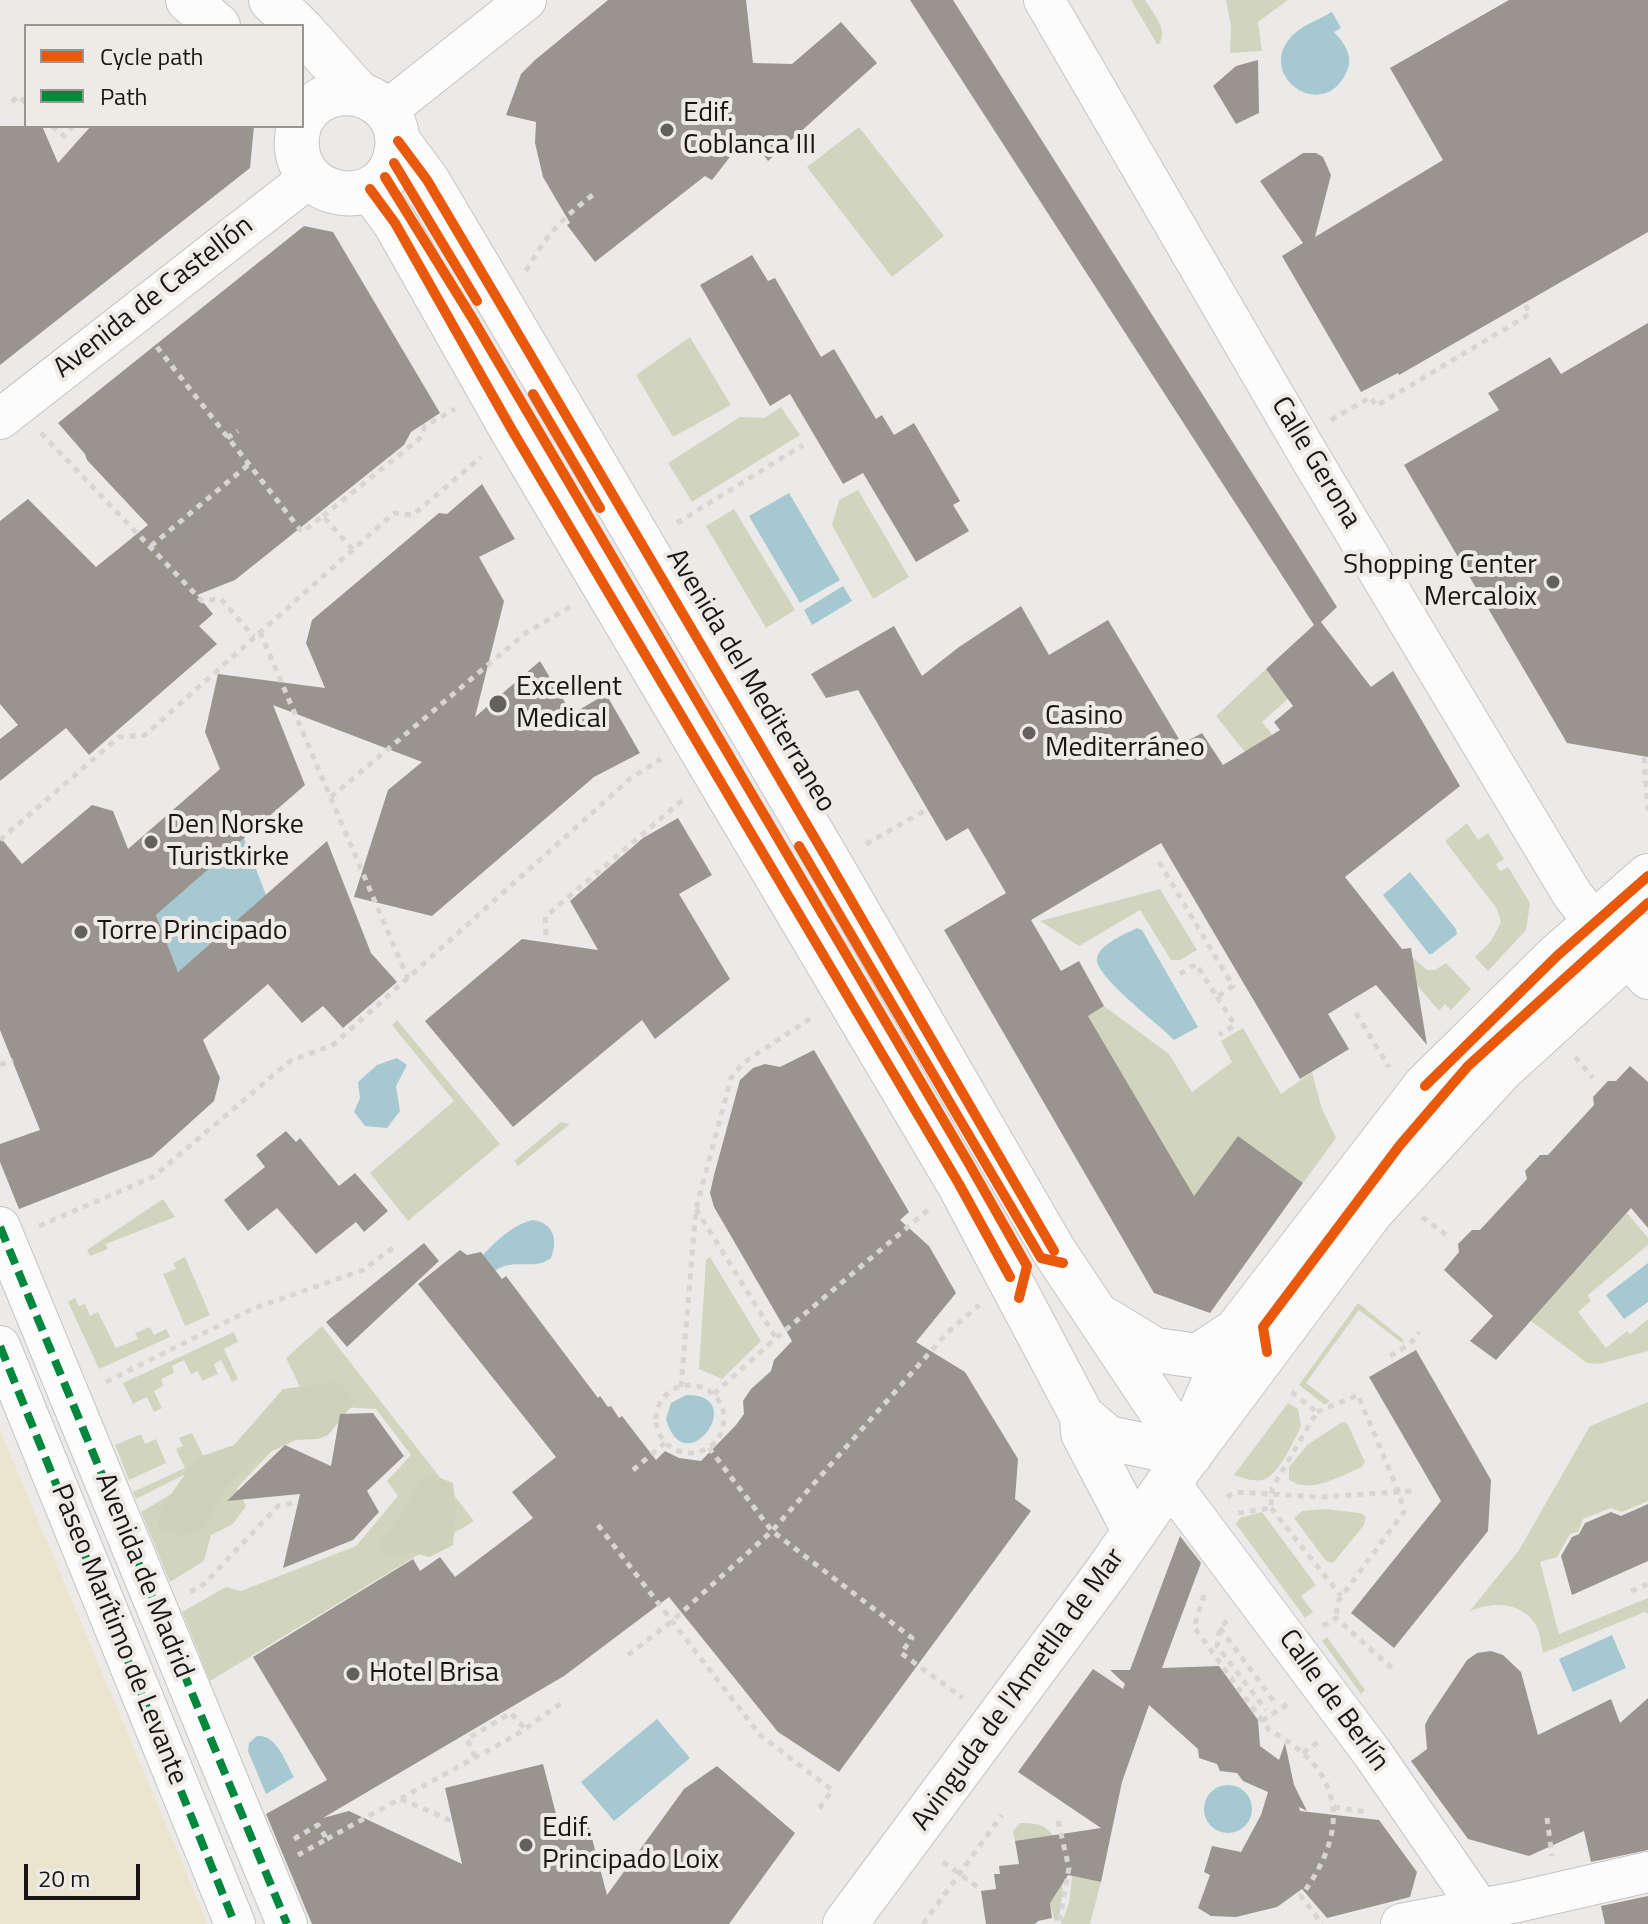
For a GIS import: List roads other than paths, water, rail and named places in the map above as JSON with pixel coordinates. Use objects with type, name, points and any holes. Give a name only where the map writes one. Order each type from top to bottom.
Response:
[{"type":"street","points":[[188,0],[216,24]]},
{"type":"street","name":"Avenida del Mediterraneo","points":[[271,0],[296,24]]},
{"type":"street","points":[[381,115],[526,0]]},
{"type":"street","name":"Calle Gerona","points":[[1044,0],[1299,438],[1572,894],[1594,922],[1641,957]]},
{"type":"street","name":"Avenida del Mediterraneo","points":[[304,32],[381,115],[427,180],[1054,1251],[1150,1396],[1180,1468]]},
{"type":"street","points":[[299,128],[296,145],[299,163],[309,178],[322,188],[339,194],[357,193],[370,189],[390,170],[396,158],[381,115],[341,92],[315,104],[304,118]]},
{"type":"street","name":"Avenida de Castellón","points":[[8,413],[309,178]]},
{"type":"street","points":[[370,189],[395,223],[512,430],[959,1184],[1082,1416],[1108,1438],[1129,1442],[1180,1468]]},
{"type":"street","name":"Avinguda de l'Ametlla de Mar","points":[[1180,1468],[1201,1410],[1236,1331],[1414,1100],[1434,1076],[1594,922],[1648,876]]},
{"type":"street","name":"Avinguda de l'Ametlla de Mar","points":[[845,1924],[1371,1212],[1502,1069],[1641,957]]},
{"type":"street","name":"Avenida de Madrid","points":[[3,1234],[157,1608],[277,1858],[287,1924]]},
{"type":"street","name":"Avinguda de l'Ametlla de Mar","points":[[1096,1313],[1155,1350],[1198,1356],[1236,1331]]},
{"type":"street","name":"Paseo Marítimo de Levante","points":[[0,1346],[235,1924]]},
{"type":"street","points":[[1129,1442],[1145,1433],[1151,1416],[1150,1396]]},
{"type":"street","points":[[1082,1416],[1083,1433],[1135,1532]]},
{"type":"street","name":"Calle de Berlín","points":[[1180,1468],[1256,1598],[1373,1754],[1485,1916]]},
{"type":"street","points":[[1401,1924],[1485,1916],[1648,1872]]},
{"type":"water","points":[[1332,12],[1341,28],[1334,32],[1347,50],[1349,66],[1336,87],[1323,94],[1309,94],[1296,88],[1286,77],[1281,64],[1283,49],[1294,34]]},
{"type":"water","points":[[789,493],[840,580],[800,603],[749,516]]},
{"type":"water","points":[[843,586],[852,601],[812,625],[804,610]]},
{"type":"water","points":[[244,838],[266,895],[178,972],[156,915]]},
{"type":"water","points":[[1410,872],[1456,929],[1457,934],[1432,954],[1383,895]]},
{"type":"water","points":[[1137,928],[1142,930],[1198,1027],[1174,1040],[1116,987],[1099,966],[1097,958],[1103,948]]},
{"type":"water","points":[[397,1058],[407,1065],[396,1086],[400,1111],[387,1128],[365,1126],[354,1112],[360,1098],[358,1082],[377,1065]]},
{"type":"water","points":[[533,1220],[546,1225],[552,1233],[554,1245],[551,1258],[537,1264],[508,1265],[493,1272],[483,1255],[512,1229]]},
{"type":"water","points":[[1648,1263],[1648,1302],[1624,1319],[1606,1295]]},
{"type":"water","points":[[686,1395],[705,1398],[713,1407],[713,1419],[708,1431],[698,1440],[686,1443],[675,1437],[666,1419],[671,1403]]},
{"type":"water","points":[[1612,1635],[1626,1668],[1573,1692],[1559,1659]]},
{"type":"water","points":[[657,1719],[690,1758],[614,1821],[581,1782]]},
{"type":"water","points":[[257,1736],[270,1739],[275,1744],[294,1777],[266,1794],[248,1751],[249,1743]]},
{"type":"water","points":[[1228,1785],[1245,1792],[1252,1809],[1245,1826],[1228,1833],[1211,1826],[1204,1809],[1211,1792]]},
{"type":"place","name":"Edif. Coblanca III","points":[[667,130]]},
{"type":"place","name":"Shopping Center Mercaloix","points":[[1553,582]]},
{"type":"place","name":"Excellent Medical","points":[[498,704]]},
{"type":"place","name":"Casino Mediterráneo","points":[[1029,733]]},
{"type":"place","name":"Den Norske Turistkirke","points":[[151,842]]},
{"type":"place","name":"Torre Principado","points":[[81,932]]},
{"type":"place","name":"Hotel Brisa","points":[[353,1674]]},
{"type":"place","name":"Edif. Principado Loix","points":[[526,1845]]}]
